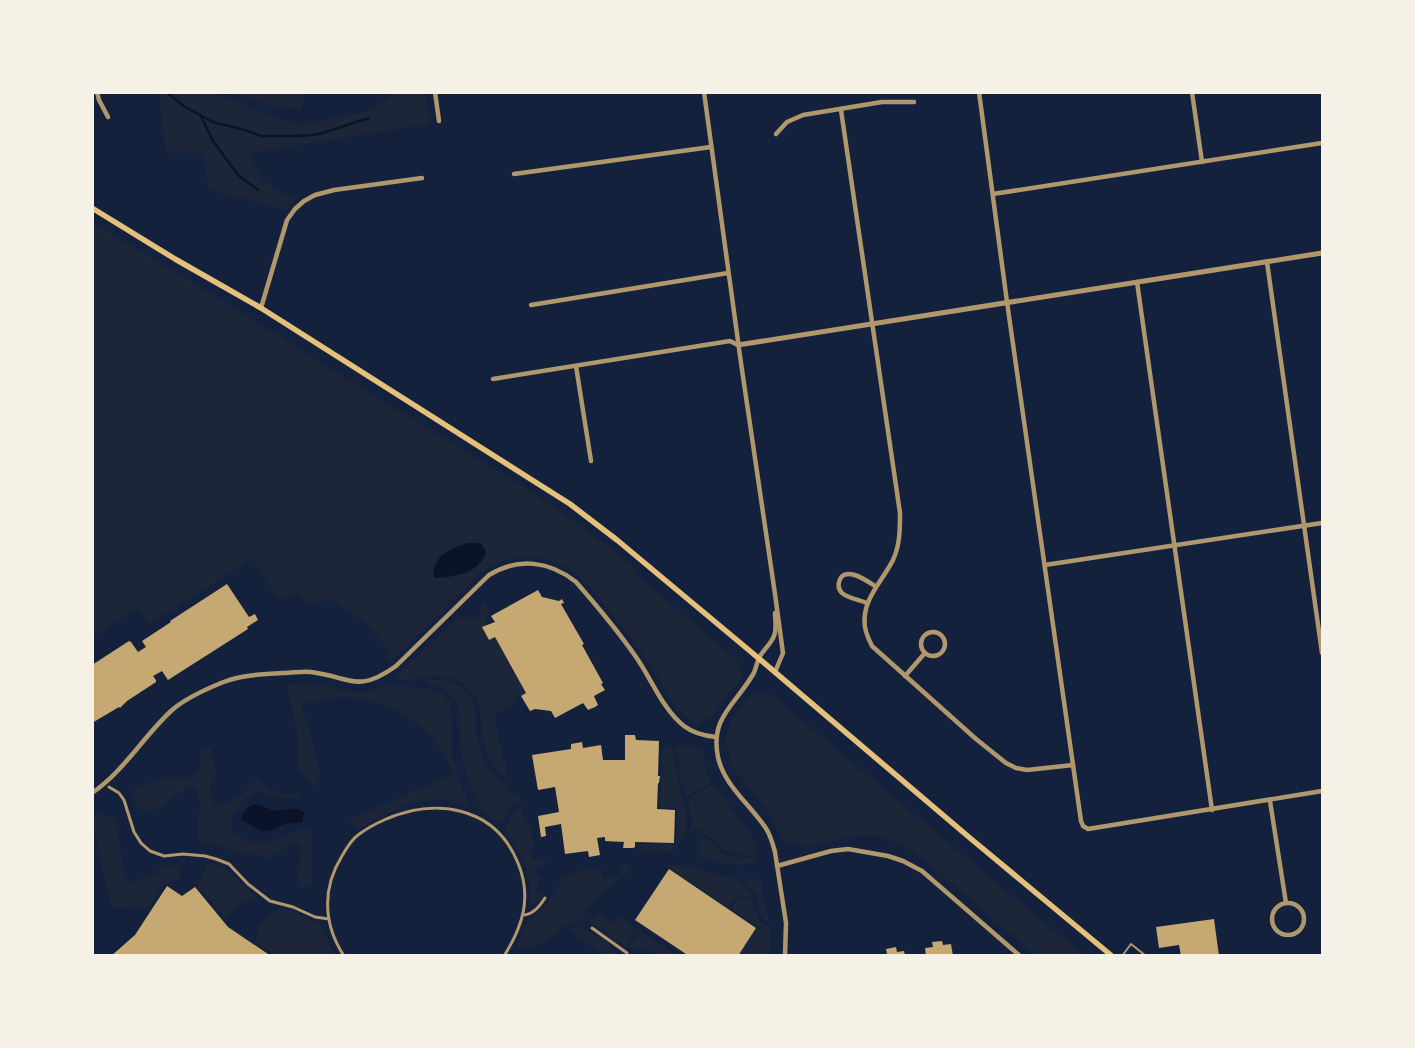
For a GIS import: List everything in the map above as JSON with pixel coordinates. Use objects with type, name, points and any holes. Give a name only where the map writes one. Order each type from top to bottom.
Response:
[{"type":"main road","points":[[92,208],[175,259],[261,308],[570,504],[617,540],[1112,956]]},
{"type":"street","points":[[97,92],[108,117]]},
{"type":"street","points":[[435,92],[439,121]]},
{"type":"street","points":[[704,92],[738,344],[775,594],[782,654],[775,672]]},
{"type":"street","points":[[979,92],[1007,302],[1083,826],[1088,829],[1270,801],[1322,791]]},
{"type":"street","points":[[1192,92],[1202,162]]},
{"type":"street","points":[[776,134],[787,122],[803,115],[882,102],[914,102]]},
{"type":"street","points":[[841,110],[900,513],[898,545],[893,559],[875,586],[867,603],[865,628],[872,646],[976,739],[1006,763],[1016,768],[1027,770],[1073,765]]},
{"type":"street","points":[[993,194],[1322,143]]},
{"type":"street","points":[[514,174],[711,147]]},
{"type":"street","points":[[261,308],[287,220],[304,201],[315,195],[334,190],[422,178]]},
{"type":"street","points":[[493,379],[514,374],[730,341],[738,344],[872,324],[1322,253]]},
{"type":"street","points":[[1267,262],[1322,652]]},
{"type":"street","points":[[531,305],[728,273]]},
{"type":"street","points":[[1137,282],[1212,810]]},
{"type":"street","points":[[576,366],[592,461]]},
{"type":"street","points":[[1045,565],[1322,523]]},
{"type":"street","points":[[92,793],[104,785],[118,771],[172,709],[192,697],[222,682],[252,675],[305,672],[352,682],[366,682],[396,666],[490,576],[502,568],[518,564],[536,564],[558,570],[576,582],[636,657],[668,710],[685,726],[704,736],[716,737]]},
{"type":"street","points":[[867,603],[842,593],[838,586],[840,579],[845,574],[852,574],[875,586]]},
{"type":"street","points":[[775,594],[775,634],[758,659],[754,674],[725,712],[719,724],[716,747],[721,768],[726,778],[767,830],[774,849],[786,923],[786,956]]},
{"type":"street","points":[[931,632],[941,635],[945,642],[942,652],[936,656],[925,653],[921,646],[924,636],[931,632]]},
{"type":"street","points":[[905,676],[925,653]]},
{"type":"street","points":[[110,788],[119,793],[124,800],[134,832],[141,844],[150,851],[164,856],[205,856],[230,864],[248,884],[270,901],[293,907],[314,917],[329,919]]},
{"type":"street","points":[[1270,801],[1286,903]]},
{"type":"street","points":[[344,956],[337,943],[329,919],[327,904],[330,881],[338,863],[357,836],[375,824],[412,810],[437,808],[459,810],[475,815],[493,827],[510,846],[521,870],[525,899],[523,915],[513,941],[504,956]]},
{"type":"street","points":[[777,866],[831,851],[848,849],[888,856],[903,861],[922,871],[1020,956]]},
{"type":"street","points":[[523,915],[536,910],[545,898]]},
{"type":"street","points":[[1286,903],[1295,904],[1304,914],[1304,923],[1299,931],[1291,935],[1278,931],[1272,919],[1278,907],[1286,903]]},
{"type":"street","points":[[592,928],[628,955]]},
{"type":"lane","points":[[1122,956],[1131,944],[1146,956]]},
{"type":"shaded area","points":[[158,93],[213,93],[297,125],[373,110],[393,93],[425,93],[430,124],[249,153],[263,181],[295,200],[287,210],[209,190],[203,153],[166,153]]},
{"type":"shaded area","points":[[231,93],[302,93],[304,97],[301,110],[264,104]]},
{"type":"shaded area","points":[[93,223],[534,493],[632,564],[634,573],[739,662],[743,677],[717,707],[712,717],[703,719],[700,726],[678,709],[638,648],[597,596],[578,576],[569,569],[550,560],[528,557],[506,560],[484,571],[453,601],[450,600],[446,604],[447,607],[389,663],[386,658],[390,654],[375,633],[358,617],[333,601],[306,605],[298,593],[287,598],[279,598],[252,559],[149,624],[138,608],[93,637]]},
{"type":"shaded area","points":[[468,543],[481,543],[486,552],[478,565],[458,575],[435,578],[433,573],[441,556],[450,550]]},
{"type":"shaded area","points":[[481,602],[485,604],[489,613],[486,619],[487,625],[482,627],[489,640],[495,637],[526,693],[514,699],[515,703],[495,714],[499,743],[501,743],[508,779],[498,771],[487,754],[481,729],[479,705],[475,694],[471,690],[456,680],[444,677],[431,676],[406,680],[395,677],[457,619],[473,619],[478,617]]},
{"type":"shaded area","points":[[427,680],[450,682],[457,685],[468,693],[472,700],[476,710],[477,739],[487,766],[508,786],[508,791],[520,795],[521,800],[508,810],[502,824],[485,811],[478,801],[467,777],[461,753],[459,715],[455,700],[446,691],[426,683]]},
{"type":"shaded area","points":[[287,684],[321,685],[361,692],[374,690],[389,684],[430,689],[438,692],[449,703],[452,718],[452,755],[469,808],[457,802],[443,800],[418,802],[381,816],[360,829],[349,820],[453,774],[442,752],[428,734],[411,719],[392,708],[371,700],[348,697],[325,699],[302,705],[321,775],[316,777],[319,784],[313,786],[296,764],[299,757],[298,737]]},
{"type":"shaded area","points":[[769,693],[1083,955],[1035,955],[916,853],[887,837],[860,836],[805,846],[783,840],[763,805],[732,767],[726,744],[730,721],[750,694]]},
{"type":"shaded area","points":[[687,745],[700,750],[703,754],[706,771],[712,783],[687,796],[680,779],[679,756],[674,746],[680,748]]},
{"type":"shaded area","points":[[671,746],[685,810],[686,827],[684,836],[671,852],[638,850],[638,844],[676,844],[677,808],[660,808],[662,749]]},
{"type":"shaded area","points":[[211,748],[216,775],[210,785],[213,807],[227,803],[237,797],[256,779],[270,789],[287,795],[297,791],[302,797],[280,797],[259,791],[241,803],[231,815],[233,834],[247,841],[269,842],[301,829],[313,832],[311,863],[313,882],[307,888],[298,886],[301,845],[294,843],[269,858],[233,851],[223,846],[199,841],[197,821],[200,808],[198,791],[190,786],[163,806],[147,811],[136,807],[132,799],[135,788],[162,779],[194,777],[201,767],[200,750]]},
{"type":"shaded area","points":[[713,785],[753,839],[757,853],[753,856],[745,856],[724,850],[713,839],[695,828],[690,832],[692,819],[688,799]]},
{"type":"shaded area","points":[[256,804],[276,811],[293,808],[300,810],[304,813],[302,823],[282,825],[271,830],[263,831],[257,829],[241,821],[246,810]]},
{"type":"shaded area","points":[[522,805],[524,819],[528,824],[531,824],[534,847],[531,852],[532,860],[545,858],[546,865],[535,867],[537,877],[541,877],[535,892],[543,896],[531,907],[526,868],[506,830],[511,816]]},
{"type":"shaded area","points":[[96,814],[115,817],[126,884],[155,874],[164,865],[181,866],[180,880],[164,884],[148,907],[112,908],[100,859],[98,841],[93,831],[93,816]]},
{"type":"shaded area","points":[[700,838],[713,844],[719,851],[728,856],[748,858],[758,856],[758,860],[739,865],[703,858],[696,849]]},
{"type":"shaded area","points":[[208,862],[228,871],[254,896],[224,917],[198,886]]},
{"type":"shaded area","points":[[630,864],[629,870],[581,912],[589,922],[598,913],[609,924],[619,916],[635,927],[628,937],[632,940],[627,948],[594,925],[584,921],[568,924],[547,941],[537,945],[517,946],[528,922],[544,908],[562,879],[574,872],[602,868],[603,878],[620,876],[619,866]]},
{"type":"shaded area","points":[[668,864],[689,866],[706,872],[739,879],[739,883],[753,894],[754,898],[736,897],[728,907],[666,866]]},
{"type":"shaded area","points":[[745,879],[761,881],[769,922],[761,914],[757,894],[745,884]]},
{"type":"shaded area","points":[[741,899],[746,899],[753,903],[759,919],[770,927],[770,955],[739,955],[758,927],[731,909]]},
{"type":"shaded area","points":[[280,909],[294,912],[319,924],[335,955],[275,955],[255,943],[260,924]]},
{"type":"shaded area","points":[[575,928],[587,931],[605,941],[615,955],[605,955],[567,930]]},
{"type":"shaded area","points":[[641,931],[677,955],[660,955],[644,949],[629,949]]},
{"type":"building","points":[[227,584],[249,617],[255,614],[258,620],[247,627],[248,629],[168,680],[162,671],[153,676],[156,682],[127,701],[120,708],[92,723],[92,665],[129,641],[138,652],[146,647],[142,641]]},
{"type":"building","points":[[538,590],[542,597],[559,601],[562,599],[564,603],[561,604],[584,644],[582,645],[603,683],[601,684],[605,690],[594,696],[598,705],[595,707],[588,710],[583,703],[555,718],[551,711],[535,709],[530,711],[521,696],[526,693],[495,637],[489,640],[482,627],[495,622],[491,616]]},
{"type":"building","points":[[625,735],[635,735],[636,740],[659,741],[658,776],[660,776],[657,809],[675,810],[674,843],[635,842],[635,847],[633,848],[623,848],[624,842],[605,841],[605,837],[597,838],[600,855],[589,857],[588,851],[565,854],[561,824],[545,827],[546,836],[541,837],[538,816],[559,812],[555,787],[538,790],[532,755],[571,749],[571,744],[582,742],[583,748],[601,745],[603,760],[625,760]]},
{"type":"building","points":[[669,869],[756,928],[738,956],[689,956],[635,920]]},
{"type":"building","points":[[167,886],[182,896],[195,887],[228,927],[271,956],[111,956],[135,935]]},
{"type":"building","points":[[1214,919],[1219,956],[1181,956],[1179,945],[1159,948],[1156,927]]},
{"type":"building","points":[[942,941],[943,945],[951,944],[953,956],[926,956],[925,948],[933,947],[932,942]]},
{"type":"building","points":[[896,947],[897,952],[904,951],[905,956],[883,956],[883,954],[887,954],[886,949]]},
{"type":"waterway","points":[[166,92],[185,107],[213,122],[261,136],[319,134],[369,118]]},
{"type":"waterway","points":[[201,116],[213,141],[238,175],[258,190]]}]
